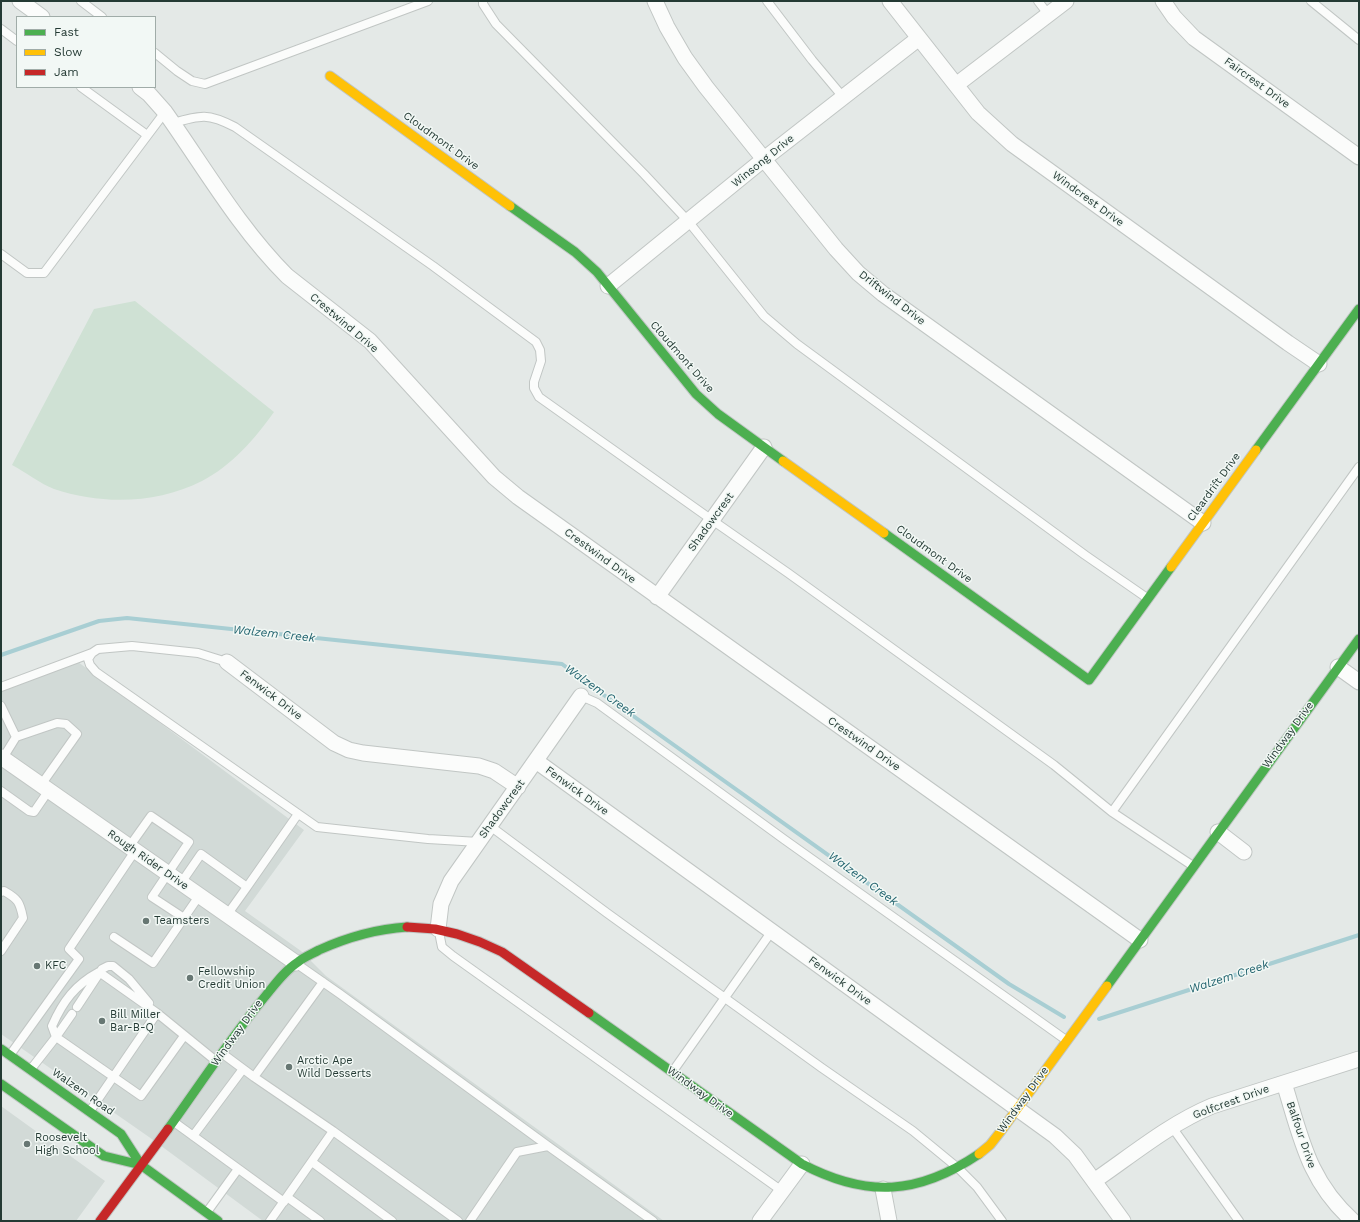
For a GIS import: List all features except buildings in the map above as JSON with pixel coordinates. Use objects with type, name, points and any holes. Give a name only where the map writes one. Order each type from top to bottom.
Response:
[{"type":"street","points":[[20,1],[41,16]]},
{"type":"street","name":"Driftwind Drive","points":[[656,1],[667,27],[685,58],[706,87],[836,249],[858,273],[883,294],[1203,523]]},
{"type":"street","name":"Windcrest Drive","points":[[890,1],[978,113],[1012,144],[1319,364]]},
{"type":"street","points":[[956,85],[1066,1]]},
{"type":"street","name":"Faircrest Drive","points":[[1164,1],[1174,18],[1194,38],[1359,157]]},
{"type":"street","name":"Winsong Drive","points":[[608,286],[764,159],[919,38]]},
{"type":"street","name":"Cloudmont Drive","points":[[330,76],[575,252],[597,272],[677,372],[696,394],[718,414],[1089,680]]},
{"type":"street","name":"Crestwind Drive","points":[[141,88],[149,94],[169,117],[252,237],[287,276],[370,341],[494,477],[518,497],[657,597],[1140,940]]},
{"type":"street","name":"Cleardrift Drive","points":[[1089,680],[1359,309]]},
{"type":"street","name":"Shadowcrest","points":[[657,597],[764,447]]},
{"type":"street","name":"Windway Drive","points":[[100,1221],[262,999],[296,963],[334,943],[352,936],[390,928],[409,927],[438,930],[467,936],[502,952],[810,1170],[838,1182],[866,1188],[883,1189],[901,1187],[936,1178],[958,1168],[989,1146],[1359,639]]},
{"type":"street","name":"Fenwick Drive","points":[[227,662],[334,743],[349,750],[363,753],[480,766],[494,771],[518,787]]},
{"type":"street","points":[[1338,667],[1359,682]]},
{"type":"street","name":"Shadowcrest","points":[[438,930],[441,904],[452,880],[581,696]]},
{"type":"street","name":"Rough Rider Drive","points":[[2,758],[296,963]]},
{"type":"street","name":"Fenwick Drive","points":[[536,761],[1055,1136],[1074,1155],[1123,1221]]},
{"type":"street","points":[[1218,832],[1244,852]]},
{"type":"street","name":"Walzem Road","points":[[1,1049],[121,1134],[141,1165],[218,1221]]},
{"type":"street","name":"Golfcrest Drive","points":[[1094,1181],[1172,1127],[1196,1113],[1212,1106],[1359,1059]]},
{"type":"street","name":"Balfour Drive","points":[[1284,1083],[1306,1155],[1313,1170],[1325,1191],[1353,1221]]},
{"type":"street","name":"Walzem Road","points":[[1,1084],[104,1156],[141,1165]]},
{"type":"street","points":[[760,1221],[802,1164]]},
{"type":"street","points":[[883,1189],[888,1221]]},
{"type":"lane","points":[[81,1],[101,16]]},
{"type":"lane","points":[[156,53],[177,71],[192,81],[205,84],[428,1]]},
{"type":"lane","points":[[483,1],[483,4],[496,24],[644,174],[688,221],[764,316],[797,344],[1048,528],[1148,599]]},
{"type":"lane","points":[[768,1],[812,60],[843,97]]},
{"type":"lane","points":[[1038,1],[1048,14]]},
{"type":"lane","points":[[1311,1],[1359,40]]},
{"type":"lane","points":[[1,29],[16,40]]},
{"type":"lane","points":[[82,88],[147,135]]},
{"type":"lane","points":[[1,254],[27,273],[44,273],[147,135],[169,117],[198,116],[218,118],[236,127],[433,266],[536,342],[540,350],[541,361],[534,382],[534,388],[539,396],[1054,765],[1112,812],[1193,866]]},
{"type":"lane","points":[[1112,812],[1359,467]]},
{"type":"lane","points":[[1,687],[92,653],[98,649],[132,646],[198,653],[227,662]]},
{"type":"lane","points":[[92,653],[88,659],[90,665],[96,672],[317,827],[428,839],[478,842]]},
{"type":"lane","points":[[581,696],[597,703],[860,894],[1066,1040]]},
{"type":"lane","points":[[1,706],[16,737]]},
{"type":"lane","points":[[1,791],[29,812],[34,812],[45,788],[77,734],[66,724],[57,723],[16,737],[2,758]]},
{"type":"lane","points":[[227,915],[298,814]]},
{"type":"lane","points":[[10,1056],[80,959],[69,950],[151,816],[189,842],[152,897],[184,918]]},
{"type":"lane","points":[[490,826],[607,913],[822,1068],[913,1131],[958,1168],[977,1187],[1002,1221]]},
{"type":"lane","points":[[181,883],[201,854],[247,887]]},
{"type":"lane","points":[[1,892],[4,891],[14,896],[20,903],[23,918],[1,951]]},
{"type":"lane","points":[[114,937],[153,963],[199,896]]},
{"type":"lane","points":[[438,930],[442,947],[453,956],[782,1191]]},
{"type":"lane","points":[[672,1072],[772,931]]},
{"type":"lane","points":[[296,963],[653,1221]]},
{"type":"lane","points":[[157,1013],[129,979],[113,966],[108,966],[85,980],[70,994],[59,1009],[52,1026],[56,1037],[141,1096],[184,1036]]},
{"type":"lane","points":[[77,1007],[99,972]]},
{"type":"lane","points":[[99,972],[157,1013],[216,1062]]},
{"type":"lane","points":[[254,1077],[323,982]]},
{"type":"lane","points":[[90,1111],[157,1013]]},
{"type":"lane","points":[[30,1070],[72,1014]]},
{"type":"lane","points":[[222,1053],[458,1221]]},
{"type":"lane","points":[[193,1136],[243,1069]]},
{"type":"lane","points":[[173,1122],[238,1169],[320,1221]]},
{"type":"lane","points":[[1172,1127],[1239,1221]]},
{"type":"lane","points":[[270,1221],[333,1132]]},
{"type":"lane","points":[[470,1221],[517,1152],[548,1146]]},
{"type":"lane","points":[[312,1162],[392,1221]]},
{"type":"lane","points":[[206,1213],[238,1169]]},
{"type":"shaded area","points":[[74,659],[304,830],[245,911],[301,951],[326,976],[664,1221],[263,1221],[149,1137],[1,1034],[1,686]]},
{"type":"shaded area","name":"Roosevelt High School","points":[[1,1106],[105,1181],[76,1221],[1,1221]]},
{"type":"green space","points":[[135,301],[274,412],[267,422],[251,442],[233,460],[213,475],[185,489],[148,498],[110,500],[72,494],[49,487],[12,465],[94,309]]},
{"type":"waterway","name":"Walzem Creek","points":[[1,655],[99,621],[127,618],[562,664],[1009,984],[1064,1017]]},
{"type":"waterway","name":"Walzem Creek","points":[[1099,1019],[1359,935]]},
{"type":"traffic: fast","points":[[510,206],[575,252],[597,272],[696,394],[718,414],[783,461]]},
{"type":"traffic: fast","points":[[1256,450],[1359,309]]},
{"type":"traffic: fast","points":[[884,533],[1089,680],[1171,567]]},
{"type":"traffic: fast","points":[[1107,986],[1359,639]]},
{"type":"traffic: fast","points":[[168,1129],[250,1015],[288,970],[319,950],[340,941],[373,932],[407,927]]},
{"type":"traffic: fast","points":[[589,1013],[802,1164],[848,1183],[870,1187],[892,1187],[913,1184],[935,1178],[957,1168],[979,1154]]},
{"type":"traffic: fast","points":[[1,1049],[121,1134],[141,1165]]},
{"type":"traffic: fast","points":[[1,1084],[104,1156],[141,1165],[218,1221]]},
{"type":"traffic: slow","points":[[330,76],[510,206]]},
{"type":"traffic: slow","points":[[1171,567],[1256,450]]},
{"type":"traffic: slow","points":[[783,461],[884,533]]},
{"type":"traffic: slow","points":[[979,1154],[990,1145],[1001,1131],[1107,986]]},
{"type":"traffic: jam","points":[[407,927],[435,929],[457,934],[502,952],[589,1013]]},
{"type":"traffic: jam","points":[[100,1221],[168,1129]]},
{"type":"place","name":"Teamsters","points":[[146,921]]},
{"type":"place","name":"KFC","points":[[37,966]]},
{"type":"place","name":"Fellowship Credit Union","points":[[190,978]]},
{"type":"place","name":"Bill Miller Bar-B-Q","points":[[102,1021]]},
{"type":"place","name":"Arctic Ape Wild Desserts","points":[[289,1067]]},
{"type":"place","name":"Roosevelt High School","points":[[27,1144]]}]
